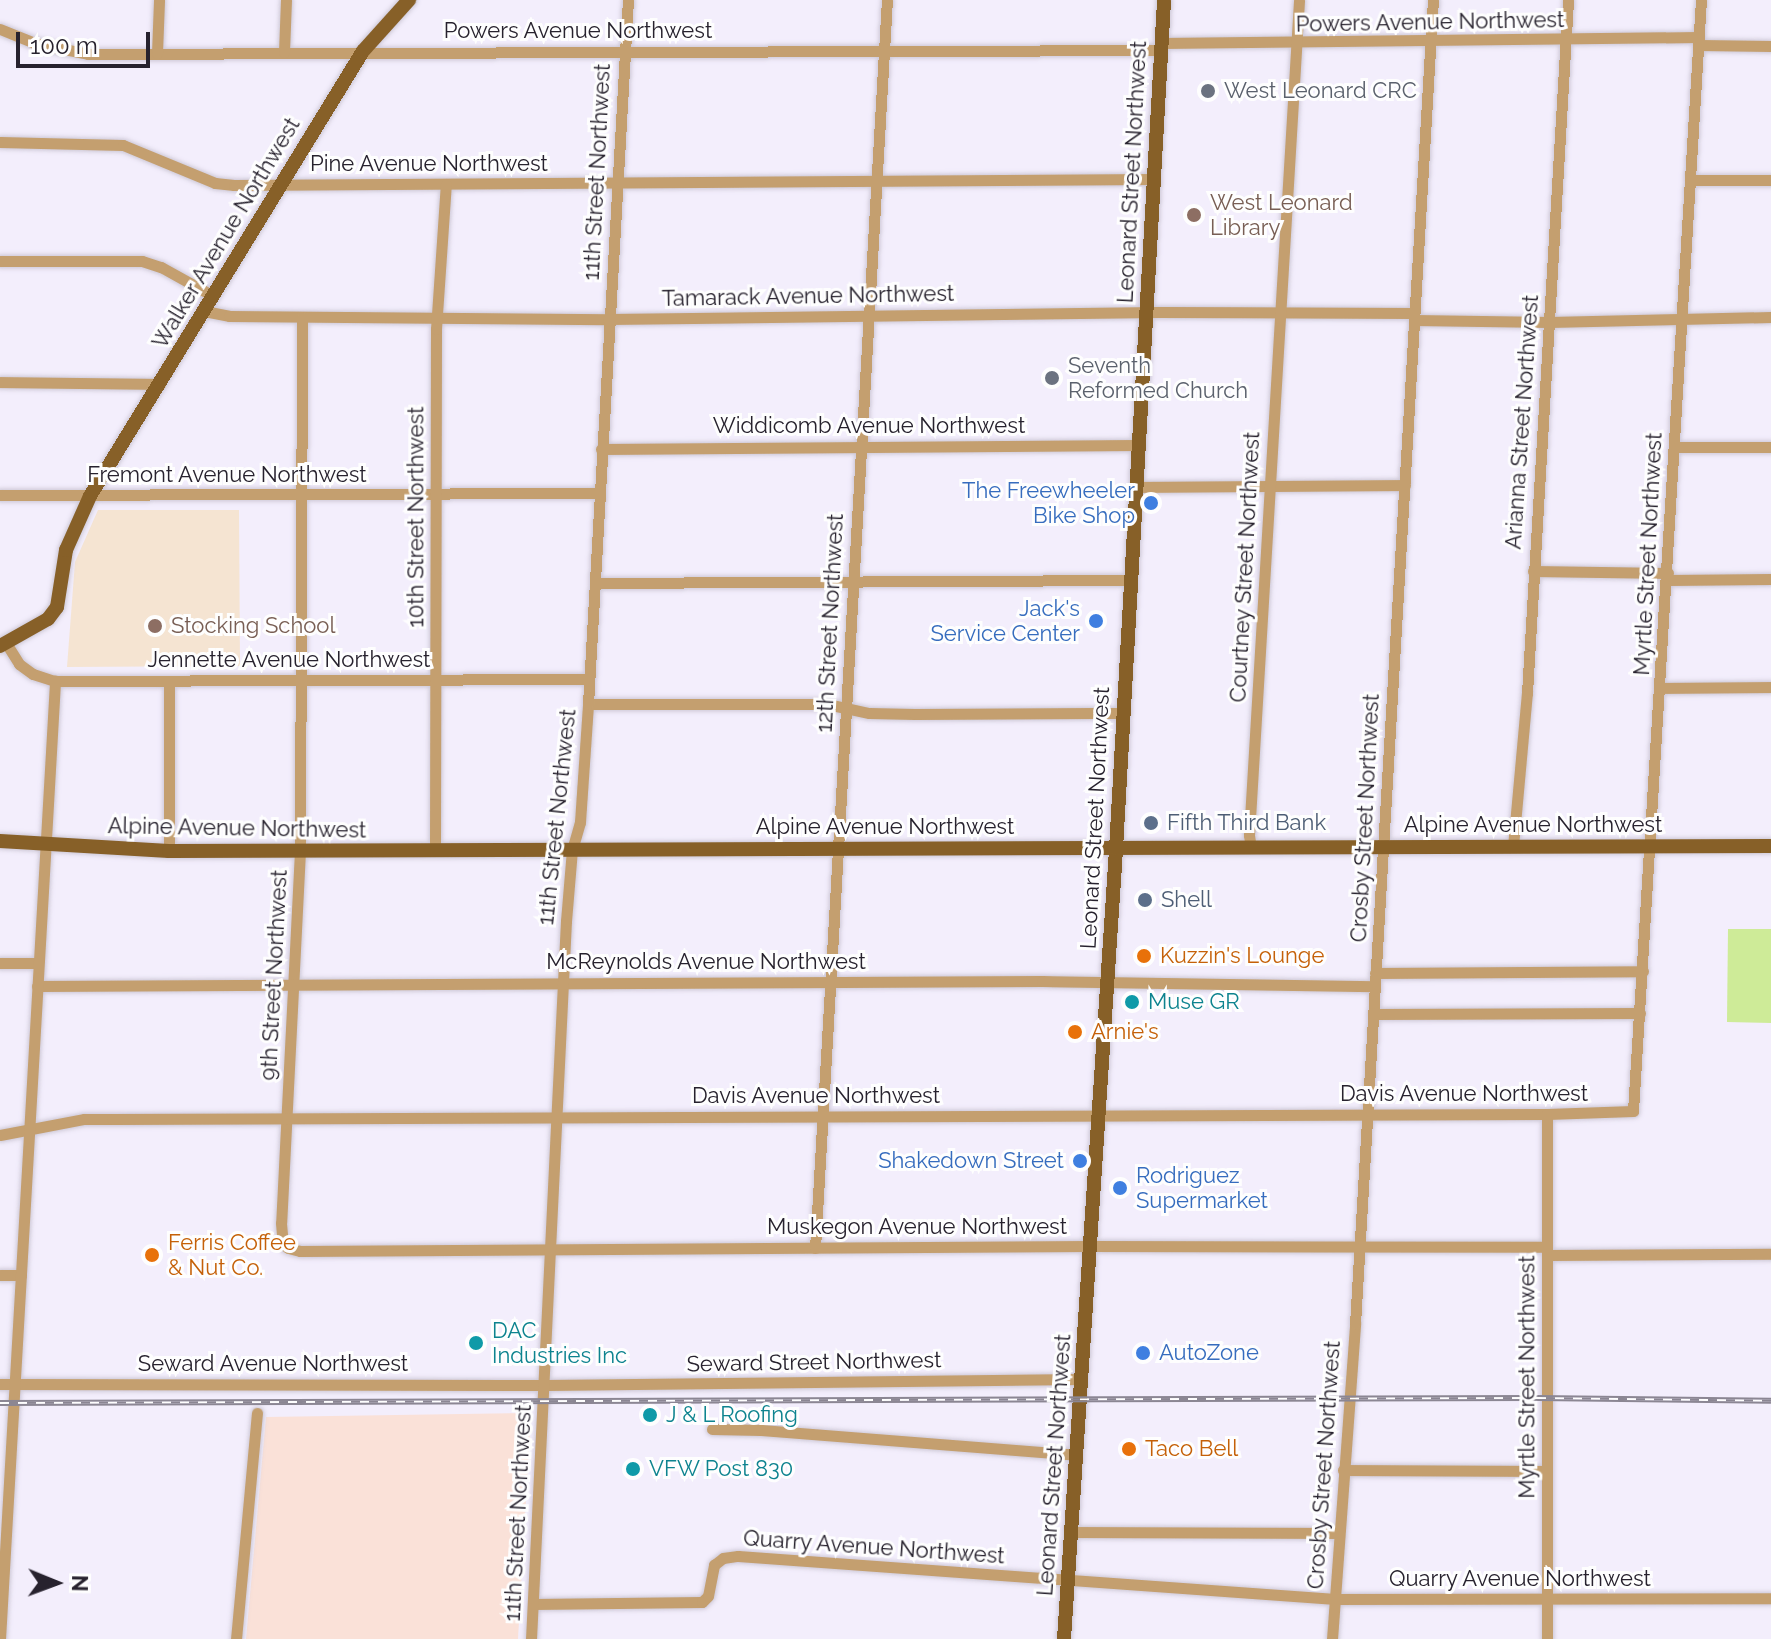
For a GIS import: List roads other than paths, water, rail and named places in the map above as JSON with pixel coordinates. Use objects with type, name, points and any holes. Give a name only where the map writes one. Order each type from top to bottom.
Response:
[{"type":"main road","name":"Walker Avenue Northwest","points":[[3,644],[48,619],[57,607],[66,550],[90,496],[363,51],[409,0]]},
{"type":"main road","name":"Leonard Street Northwest","points":[[1066,1639],[1116,849],[1164,0]]},
{"type":"main road","name":"Alpine Avenue Northwest","points":[[0,841],[169,851],[1771,846]]},
{"type":"street","points":[[157,53],[159,0]]},
{"type":"street","points":[[284,52],[286,0]]},
{"type":"street","name":"11th Street Northwest","points":[[531,1639],[546,1385],[549,1249],[563,982],[572,850],[580,822],[588,704],[628,0]]},
{"type":"street","name":"12th Street Northwest","points":[[815,1248],[887,0]]},
{"type":"street","name":"Courtney Street Northwest","points":[[1251,848],[1249,835],[1299,0]]},
{"type":"street","name":"Crosby Street Northwest","points":[[1332,1639],[1359,1246],[1433,0]]},
{"type":"street","name":"Arianna Street Northwest","points":[[1513,846],[1527,693],[1568,0]]},
{"type":"street","name":"Myrtle Street Northwest","points":[[1633,1111],[1701,0]]},
{"type":"street","name":"Powers Avenue Northwest","points":[[0,29],[57,49],[88,54],[884,51],[1565,41],[1699,41],[1771,46]]},
{"type":"street","name":"Pine Avenue Northwest","points":[[0,142],[123,145],[215,183],[877,183],[1155,179]]},
{"type":"street","points":[[1690,180],[1771,180]]},
{"type":"street","name":"10th Street Northwest","points":[[435,851],[436,317],[446,184]]},
{"type":"street","points":[[0,261],[142,261],[161,267],[213,296]]},
{"type":"street","name":"Tamarack Avenue Northwest","points":[[204,311],[229,316],[608,319],[1280,312],[1549,322],[1771,317]]},
{"type":"street","name":"9th Street Northwest","points":[[288,1248],[281,1234],[300,851],[302,317]]},
{"type":"street","points":[[0,382],[160,384]]},
{"type":"street","name":"Widdicomb Avenue Northwest","points":[[601,449],[1138,445]]},
{"type":"street","points":[[1675,447],[1771,447]]},
{"type":"street","points":[[1136,487],[1405,485]]},
{"type":"street","name":"Fremont Avenue Northwest","points":[[0,495],[599,493]]},
{"type":"street","points":[[1533,571],[1771,579]]},
{"type":"street","points":[[596,583],[1131,580]]},
{"type":"street","name":"Jennette Avenue Northwest","points":[[3,644],[26,669],[55,681],[589,679]]},
{"type":"street","points":[[0,1639],[55,681]]},
{"type":"street","points":[[169,681],[169,851]]},
{"type":"street","points":[[1660,688],[1771,687]]},
{"type":"street","points":[[588,704],[827,704],[846,709],[915,714],[1124,713]]},
{"type":"street","points":[[0,963],[37,963]]},
{"type":"street","name":"McReynolds Avenue Northwest","points":[[37,986],[1375,979],[1643,971]]},
{"type":"street","points":[[1373,1014],[1640,1013]]},
{"type":"street","name":"Davis Avenue Northwest","points":[[0,1135],[84,1119],[1547,1114],[1633,1111]]},
{"type":"street","name":"Myrtle Street Northwest","points":[[1547,1114],[1547,1639]]},
{"type":"street","name":"Muskegon Avenue Northwest","points":[[288,1248],[300,1251],[1359,1246],[1771,1254]]},
{"type":"street","points":[[0,1275],[21,1275]]},
{"type":"street","name":"Seward Street Northwest","points":[[546,1385],[1082,1379]]},
{"type":"street","name":"Seward Avenue Northwest","points":[[0,1384],[546,1385]]},
{"type":"street","points":[[236,1639],[257,1413]]},
{"type":"street","points":[[712,1429],[761,1430],[1076,1455]]},
{"type":"street","points":[[1343,1470],[1547,1471]]},
{"type":"street","points":[[1071,1532],[1339,1533]]},
{"type":"street","name":"Quarry Avenue Northwest","points":[[533,1604],[702,1602],[708,1596],[714,1565],[723,1558],[738,1556],[1335,1599],[1771,1598]]},
{"type":"railway","points":[[0,1403],[1537,1398],[1771,1401]]},
{"type":"place","name":"West Leonard CRC","points":[[1208,91]]},
{"type":"place","name":"West Leonard Library","points":[[1194,215]]},
{"type":"place","name":"Seventh Reformed Church","points":[[1052,378]]},
{"type":"place","name":"The Freewheeler Bike Shop","points":[[1151,503]]},
{"type":"place","name":"Jack's Service Center","points":[[1096,621]]},
{"type":"place","name":"Stocking School","points":[[155,626]]},
{"type":"place","name":"Fifth Third Bank","points":[[1151,823]]},
{"type":"place","name":"Shell","points":[[1145,900]]},
{"type":"place","name":"Kuzzin's Lounge","points":[[1144,956]]},
{"type":"place","name":"Muse GR","points":[[1132,1002]]},
{"type":"place","name":"Arnie's","points":[[1075,1032]]},
{"type":"place","name":"Shakedown Street","points":[[1080,1161]]},
{"type":"place","name":"Rodriguez Supermarket","points":[[1120,1188]]},
{"type":"place","name":"Ferris Coffee & Nut Co.","points":[[152,1255]]},
{"type":"place","name":"DAC Industries Inc","points":[[476,1343]]},
{"type":"place","name":"AutoZone","points":[[1143,1353]]},
{"type":"place","name":"J & L Roofing","points":[[650,1415]]},
{"type":"place","name":"Taco Bell","points":[[1129,1449]]},
{"type":"place","name":"VFW Post 830","points":[[633,1469]]}]
